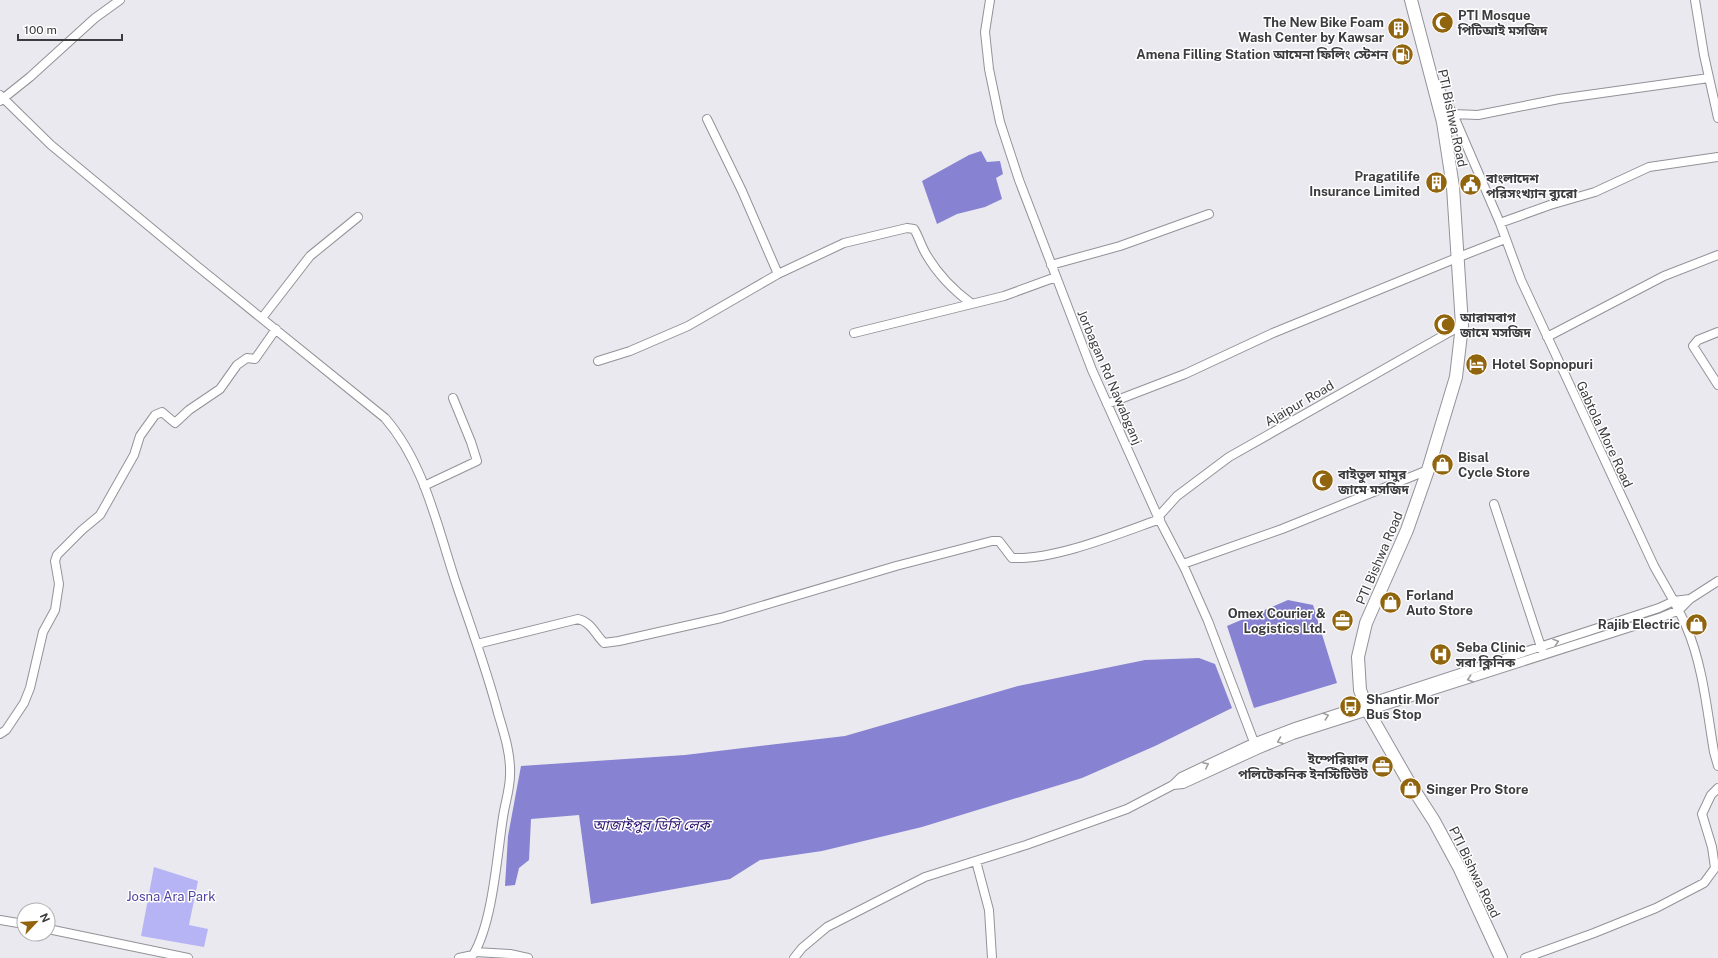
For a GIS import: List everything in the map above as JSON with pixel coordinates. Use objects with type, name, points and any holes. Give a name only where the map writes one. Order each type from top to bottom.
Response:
[{"type":"highway","name":"PTI Bishwa Road","points":[[1412,0],[1443,122],[1453,187],[1459,257],[1462,325],[1456,378],[1428,470],[1407,530],[1382,590],[1366,623],[1358,658],[1360,690],[1366,708],[1407,779],[1434,821],[1460,869],[1501,958]]},
{"type":"street","points":[[120,0],[95,18],[1,98],[51,145],[385,418],[396,430],[406,446],[424,486],[488,674],[508,749],[510,776],[491,895],[484,930],[470,955]]},
{"type":"street","name":"Jorbagan Rd Nawabganj","points":[[990,0],[985,32],[989,69],[1000,122],[1020,180],[1051,265],[1107,404],[1159,518],[1183,564],[1208,621],[1255,746]]},
{"type":"street","points":[[1695,0],[1718,118]]},
{"type":"street","name":"Gabtola More Road","points":[[1431,76],[1435,80],[1453,114],[1500,223],[1521,280],[1547,337],[1654,566],[1679,610],[1696,654],[1714,752],[1718,766]]},
{"type":"street","points":[[1453,114],[1478,115],[1559,99],[1709,78]]},
{"type":"street","points":[[707,119],[742,191],[778,274]]},
{"type":"street","points":[[1500,223],[1550,205],[1595,192],[1649,167],[1718,157]]},
{"type":"street","points":[[1051,265],[1120,246],[1209,214]]},
{"type":"street","points":[[262,318],[310,256],[358,217]]},
{"type":"street","points":[[598,361],[630,351],[688,326],[778,274],[844,243],[907,228],[914,229],[926,254],[940,277],[955,292],[972,304]]},
{"type":"street","points":[[1107,404],[1185,374],[1273,333],[1459,257],[1505,240]]},
{"type":"street","points":[[1547,337],[1664,276],[1718,255]]},
{"type":"street","points":[[854,334],[1004,296],[1056,277]]},
{"type":"street","name":"Ajaipur Road","points":[[1159,518],[1178,496],[1229,457],[1462,325]]},
{"type":"street","points":[[0,734],[6,730],[24,703],[30,688],[43,632],[55,610],[59,584],[54,561],[57,555],[82,530],[100,515],[134,455],[140,436],[155,415],[162,412],[175,423],[189,410],[220,389],[237,365],[247,358],[255,359],[276,329]]},
{"type":"street","points":[[1718,332],[1698,340],[1693,346],[1718,385]]},
{"type":"street","points":[[424,486],[477,461],[472,442],[453,398]]},
{"type":"street","points":[[1183,564],[1282,529],[1428,470]]},
{"type":"street","points":[[1494,504],[1544,655]]},
{"type":"street","points":[[477,644],[578,619],[586,621],[598,638],[604,643],[619,641],[721,618],[910,562],[992,540],[999,541],[1012,558],[1019,559],[1053,553],[1112,536],[1159,518]]},
{"type":"street","points":[[1366,708],[1484,674],[1679,610],[1690,600],[1718,581]]},
{"type":"street","points":[[794,958],[802,948],[827,927],[925,877],[1026,845],[1127,809],[1173,785],[1181,777],[1255,746],[1293,735],[1481,665],[1659,608],[1674,601],[1690,600]]},
{"type":"street","points":[[1481,665],[1484,674]]},
{"type":"street","points":[[1525,958],[1594,933],[1656,908],[1704,883],[1715,868],[1712,847],[1702,814],[1711,795],[1718,788]]},
{"type":"street","points":[[976,861],[989,910],[992,958]]},
{"type":"street","points":[[0,920],[16,923]]},
{"type":"street","points":[[56,930],[188,958]]},
{"type":"street","points":[[459,958],[470,955],[510,954],[528,958]]},
{"type":"green space","name":"Josna Ara Park","points":[[154,867],[198,881],[189,925],[208,929],[204,947],[141,936]]},
{"type":"water","points":[[981,151],[987,162],[1000,161],[1003,174],[996,178],[1002,199],[985,207],[957,214],[937,224],[922,181],[969,155]]},
{"type":"water","points":[[1288,600],[1313,605],[1337,683],[1254,708],[1227,626]]},
{"type":"water","name":"আজাইপুর ডিসি লেক","points":[[1199,658],[1215,664],[1232,708],[1155,746],[1082,778],[922,827],[822,851],[760,860],[730,879],[591,904],[579,815],[531,819],[529,860],[519,868],[515,885],[505,886],[508,836],[521,766],[685,755],[845,736],[1018,686],[1145,660]]},
{"type":"place","name":"PTI Mosque পিটিআই মসজিদ","points":[[1442,22]]},
{"type":"place","name":"The New Bike Foam Wash Center by Kawsar","points":[[1399,29]]},
{"type":"place","name":"Amena Filling Station আমেনা ফিলিং স্টেশন","points":[[1403,54]]},
{"type":"place","name":"Pragatilife Insurance Limited","points":[[1436,183]]},
{"type":"place","name":"বাংলাদেশ পরিসংখ্যান ব্যুরো","points":[[1470,185]]},
{"type":"place","name":"আরামবাগ জামে মসজিদ","points":[[1444,324]]},
{"type":"place","name":"Hotel Sopnopuri","points":[[1477,364]]},
{"type":"place","name":"Bisal Cycle Store","points":[[1443,464]]},
{"type":"place","name":"বাইতুল মামুর জামে মসজিদ","points":[[1323,481]]},
{"type":"place","name":"Forland Auto Store","points":[[1390,602]]},
{"type":"place","name":"Omex Courier & Logistics Ltd.","points":[[1342,620]]},
{"type":"place","name":"Rajib Electric","points":[[1696,624]]},
{"type":"place","name":"Seba Clinic সবা ক্লিনিক","points":[[1441,654]]},
{"type":"place","name":"Shantir Mor Bus Stop","points":[[1351,706]]},
{"type":"place","name":"ইম্পেরিয়াল পলিটেকনিক ইনস্টিটিউট","points":[[1383,766]]},
{"type":"place","name":"Singer Pro Store","points":[[1411,789]]}]
